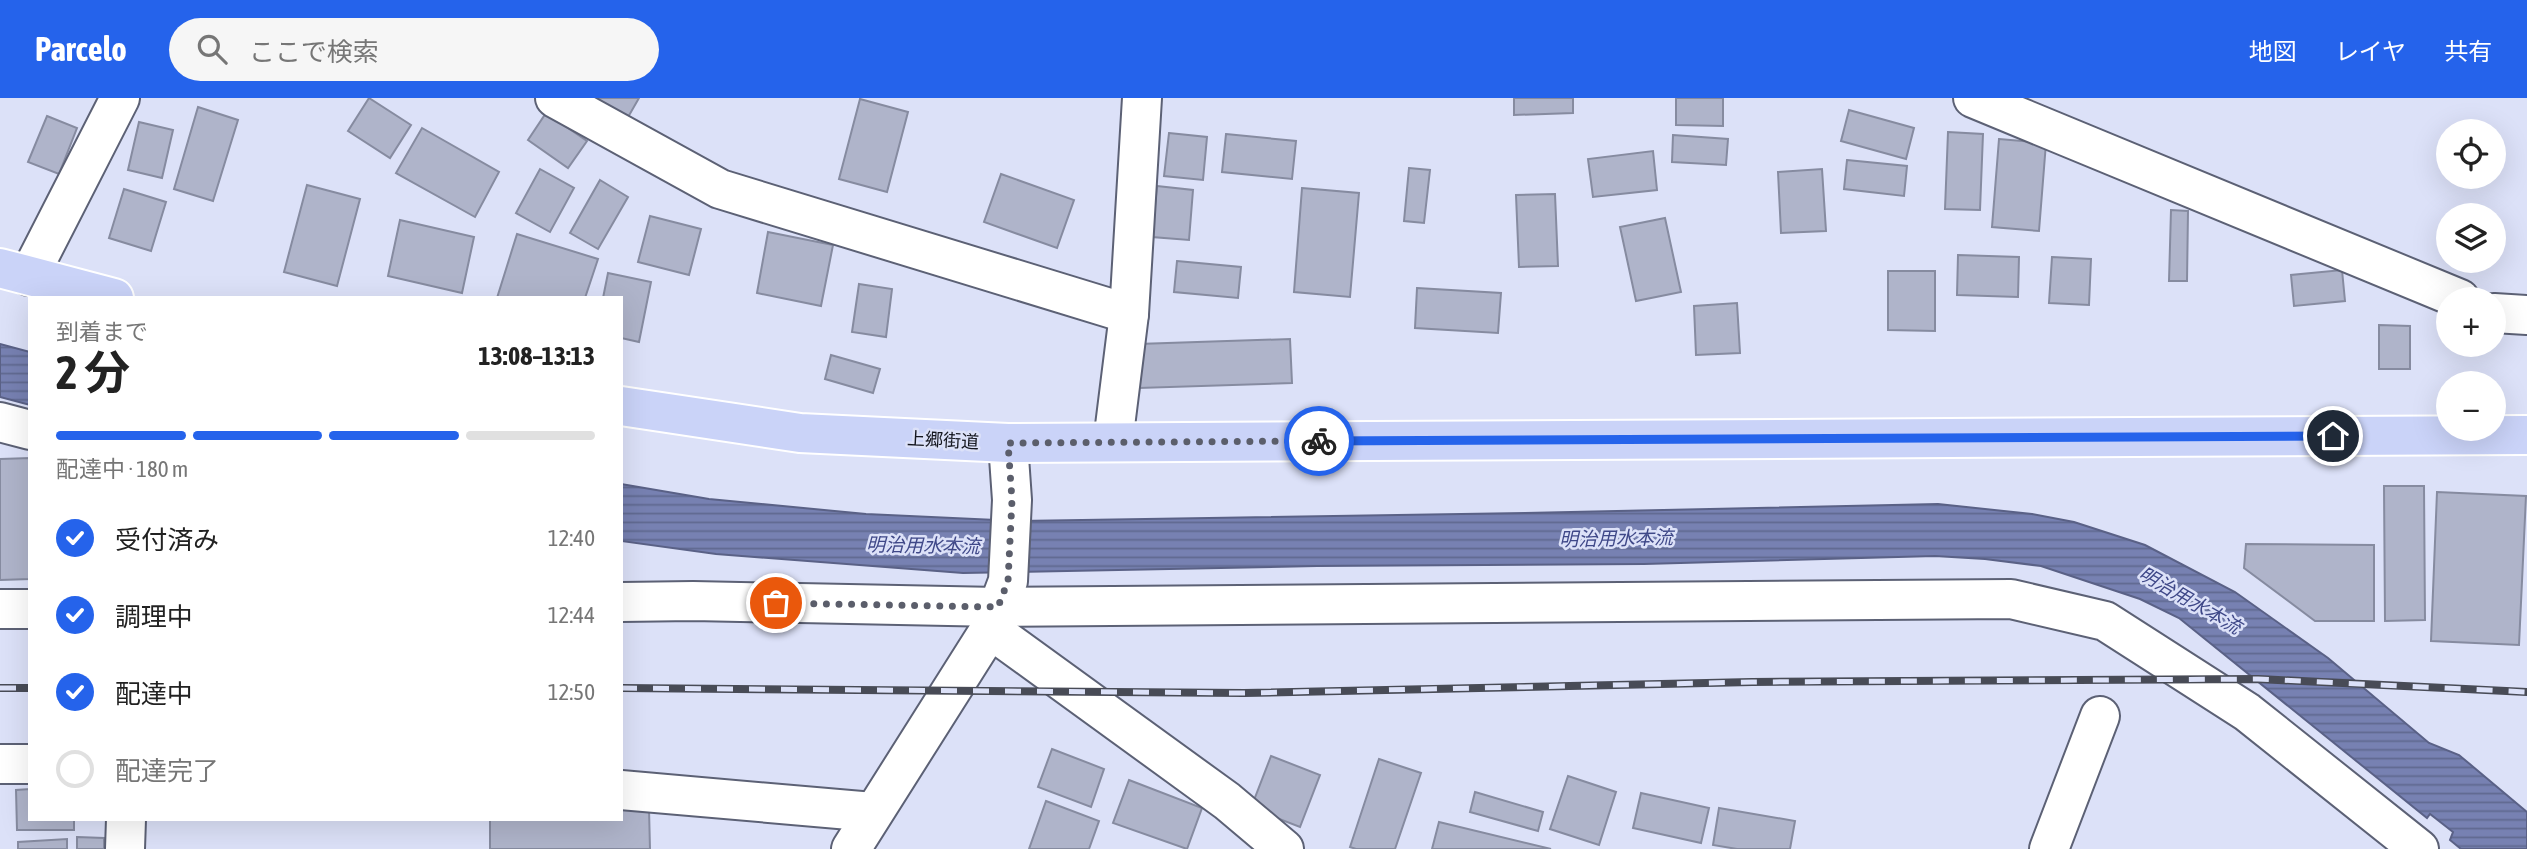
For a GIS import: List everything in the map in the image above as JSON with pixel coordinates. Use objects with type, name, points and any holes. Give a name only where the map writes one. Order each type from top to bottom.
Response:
[{"type":"main road","points":[[15,272],[106,296]]},
{"type":"main road","name":"上郷街道","points":[[623,406],[800,433],[1008,443],[2527,435]]},
{"type":"street","points":[[15,272],[120,98]]},
{"type":"street","points":[[555,98],[720,189],[1129,314]]},
{"type":"street","points":[[1113,442],[1129,314],[1142,98]]},
{"type":"street","points":[[1973,98],[2436,289]]},
{"type":"street","points":[[2506,314],[2527,315]]},
{"type":"street","points":[[0,422],[28,429]]},
{"type":"street","points":[[851,849],[999,606],[1012,500],[1008,443]]},
{"type":"street","points":[[623,575],[693,601]]},
{"type":"street","points":[[623,602],[999,606],[2011,599],[2105,621],[2246,712],[2418,849]]},
{"type":"street","points":[[999,606],[1284,849]]},
{"type":"street","points":[[0,609],[28,609]]},
{"type":"street","points":[[2049,849],[2100,716]]},
{"type":"street","points":[[0,764],[28,764]]},
{"type":"street","points":[[623,790],[873,811]]},
{"type":"street","points":[[125,849],[126,821]]},
{"type":"water","points":[[0,344],[28,351],[28,404],[0,397]]},
{"type":"water","name":"明治用水本流","points":[[623,484],[709,499],[866,514],[1019,521],[1938,504],[2032,514],[2074,522],[2145,545],[2235,592],[2328,658],[2429,743],[2459,755],[2527,812],[2527,849],[2461,849],[2450,840],[2453,832],[2430,814],[2427,818],[2179,618],[2140,599],[2041,566],[1935,556],[1644,564],[1317,566],[963,573],[716,554],[623,541]]},
{"type":"building","points":[[369,98],[411,125],[390,158],[348,131]]},
{"type":"building","points":[[590,98],[639,98],[627,119]]},
{"type":"building","points":[[1514,98],[1573,98],[1573,113],[1514,115]]},
{"type":"building","points":[[1676,98],[1723,98],[1723,126],[1676,125]]},
{"type":"building","points":[[860,99],[908,112],[887,192],[839,179]]},
{"type":"building","points":[[198,107],[238,120],[213,201],[174,189]]},
{"type":"building","points":[[1849,110],[1914,128],[1906,159],[1841,141]]},
{"type":"building","points":[[546,113],[587,141],[568,168],[528,140]]},
{"type":"building","points":[[47,116],[77,128],[59,174],[28,162]]},
{"type":"building","points":[[139,122],[173,130],[162,178],[128,170]]},
{"type":"building","points":[[422,128],[499,172],[475,217],[396,173]]},
{"type":"building","points":[[1948,132],[1983,134],[1980,210],[1945,209]]},
{"type":"building","points":[[1169,133],[1207,137],[1203,180],[1164,176]]},
{"type":"building","points":[[1226,134],[1296,141],[1292,179],[1222,172]]},
{"type":"building","points":[[1673,135],[1728,139],[1726,165],[1672,162]]},
{"type":"building","points":[[1999,139],[2046,143],[2039,231],[1992,227]]},
{"type":"building","points":[[1653,151],[1657,190],[1593,197],[1588,159]]},
{"type":"building","points":[[1847,160],[1907,166],[1904,196],[1844,189]]},
{"type":"building","points":[[1409,168],[1430,170],[1424,223],[1404,221]]},
{"type":"building","points":[[540,169],[574,188],[550,232],[516,213]]},
{"type":"building","points":[[1822,169],[1826,231],[1781,233],[1778,172]]},
{"type":"building","points":[[1001,174],[1074,200],[1057,248],[984,222]]},
{"type":"building","points":[[600,180],[628,197],[598,249],[570,233]]},
{"type":"building","points":[[307,185],[360,199],[337,286],[284,272]]},
{"type":"building","points":[[1157,186],[1193,190],[1189,240],[1152,237]]},
{"type":"building","points":[[1302,188],[1359,193],[1350,297],[1294,292]]},
{"type":"building","points":[[124,189],[166,202],[151,251],[109,238]]},
{"type":"building","points":[[1555,194],[1558,266],[1519,267],[1516,195]]},
{"type":"building","points":[[2171,210],[2188,211],[2187,281],[2169,281]]},
{"type":"building","points":[[650,216],[701,229],[689,275],[638,262]]},
{"type":"building","points":[[1665,218],[1681,292],[1636,301],[1620,227]]},
{"type":"building","points":[[400,220],[474,237],[462,293],[388,276]]},
{"type":"building","points":[[768,232],[833,245],[821,306],[757,293]]},
{"type":"building","points":[[517,234],[598,259],[586,296],[498,296]]},
{"type":"building","points":[[1958,255],[2019,257],[2018,297],[1957,295]]},
{"type":"building","points":[[2052,257],[2091,259],[2089,305],[2049,303]]},
{"type":"building","points":[[1177,261],[1241,267],[1238,298],[1174,292]]},
{"type":"building","points":[[2342,270],[2345,301],[2294,306],[2291,275]]},
{"type":"building","points":[[1888,271],[1935,271],[1935,331],[1888,330]]},
{"type":"building","points":[[608,273],[651,282],[639,342],[623,338],[623,296],[603,296]]},
{"type":"building","points":[[859,284],[892,289],[886,337],[852,332]]},
{"type":"building","points":[[1417,288],[1501,293],[1498,333],[1415,328]]},
{"type":"building","points":[[1737,303],[1740,353],[1696,355],[1694,306]]},
{"type":"building","points":[[2379,325],[2410,326],[2410,369],[2379,369]]},
{"type":"building","points":[[1290,339],[1292,383],[1139,388],[1138,344]]},
{"type":"building","points":[[831,355],[880,369],[873,393],[825,379]]},
{"type":"building","points":[[28,458],[28,579],[0,580],[0,459]]},
{"type":"building","points":[[2384,486],[2424,486],[2425,620],[2385,621]]},
{"type":"building","points":[[2437,492],[2526,496],[2519,645],[2431,641]]},
{"type":"building","points":[[2246,544],[2374,545],[2374,621],[2315,621],[2244,568]]},
{"type":"building","points":[[1052,749],[1104,769],[1091,807],[1038,787]]},
{"type":"building","points":[[1271,756],[1320,775],[1300,827],[1251,808]]},
{"type":"building","points":[[1379,759],[1421,773],[1395,849],[1356,849],[1350,847]]},
{"type":"building","points":[[1568,776],[1616,792],[1599,845],[1550,829]]},
{"type":"building","points":[[1129,780],[1202,808],[1187,849],[1113,823]]},
{"type":"building","points":[[28,789],[28,821],[74,821],[74,830],[17,830],[16,790]]},
{"type":"building","points":[[1475,792],[1543,812],[1538,831],[1470,812]]},
{"type":"building","points":[[1641,793],[1709,808],[1701,843],[1633,828]]},
{"type":"building","points":[[1046,801],[1099,821],[1089,849],[1029,849]]},
{"type":"building","points":[[1719,808],[1795,821],[1790,849],[1737,849],[1713,845]]},
{"type":"building","points":[[649,809],[650,849],[490,849],[490,821],[623,821],[623,810]]},
{"type":"building","points":[[1439,822],[1551,849],[1432,849]]},
{"type":"building","points":[[77,837],[104,838],[104,849],[77,849]]},
{"type":"building","points":[[67,839],[67,849],[18,849],[18,842]]},
{"type":"railway","points":[[623,688],[1244,693],[1752,682],[2258,679],[2527,692]]},
{"type":"railway","points":[[0,688],[28,688]]},
{"type":"way so far","points":[[776,603],[998,607],[1008,581],[1012,500],[1008,443],[1319,441]]},
{"type":"route","points":[[1319,441],[2333,436]]}]
